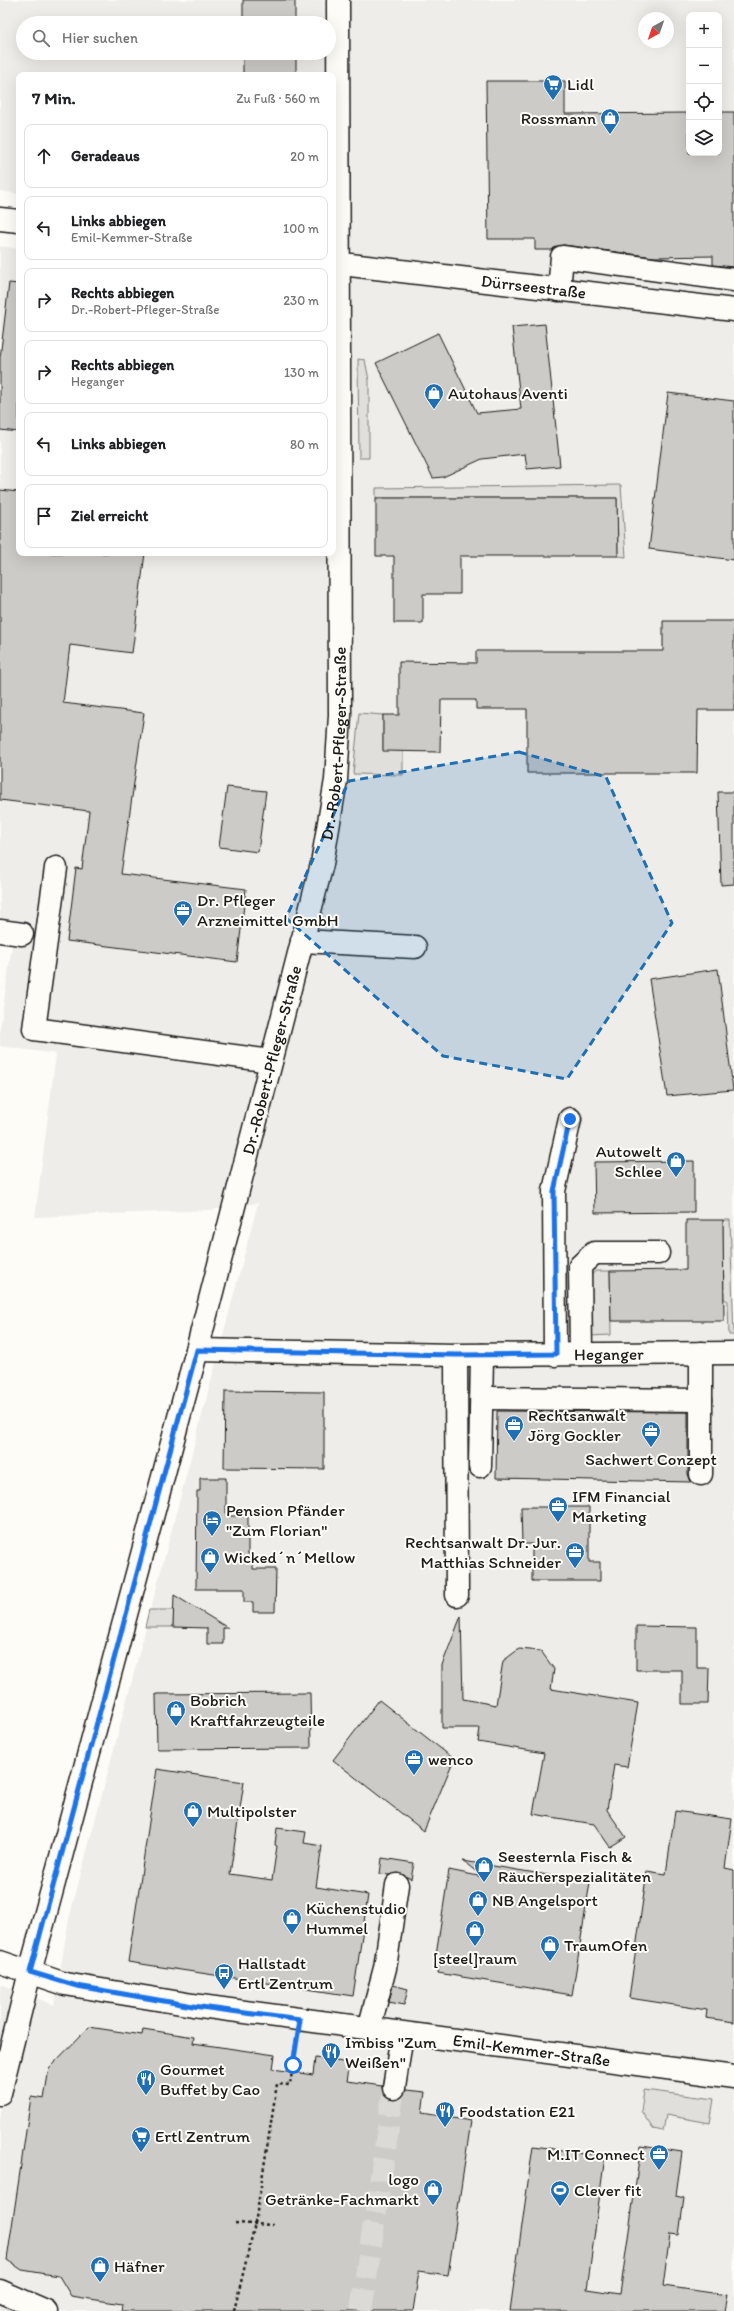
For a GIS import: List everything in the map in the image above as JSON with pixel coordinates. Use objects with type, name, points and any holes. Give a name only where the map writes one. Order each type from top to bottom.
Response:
[{"type":"street","name":"Dr.-Robert-Pfleger-Straße","points":[[0,2093],[30,1972],[197,1350],[322,864],[336,780],[338,751],[336,263],[338,0]]},
{"type":"street","points":[[0,219],[16,222]]},
{"type":"street","points":[[559,290],[562,257],[732,280],[731,310]]},
{"type":"street","name":"Dürrseestraße","points":[[336,263],[731,310]]},
{"type":"street","points":[[56,868],[34,1029],[271,1061]]},
{"type":"street","points":[[0,931],[22,934]]},
{"type":"street","points":[[302,941],[415,947]]},
{"type":"street","points":[[556,1354],[554,1191],[570,1119]]},
{"type":"street","points":[[581,1354],[580,1266],[594,1253],[658,1253]]},
{"type":"street","name":"Heganger","points":[[197,1350],[456,1355],[734,1353]]},
{"type":"street","points":[[701,1353],[701,1474]]},
{"type":"street","points":[[456,1355],[457,1595]]},
{"type":"street","points":[[480,1466],[482,1355]]},
{"type":"street","points":[[482,1398],[701,1400]]},
{"type":"street","points":[[369,2029],[385,1968],[397,1885]]},
{"type":"street","name":"Emil-Kemmer-Straße","points":[[0,1962],[77,1986],[193,2006],[734,2077]]},
{"type":"street","points":[[394,2088],[402,2034]]},
{"type":"street","points":[[0,2292],[46,2311]]},
{"type":"path","points":[[234,2311],[254,2224],[277,2084],[290,2085],[300,2020]]},
{"type":"path","points":[[235,2223],[273,2225]]},
{"type":"highlighted area","points":[[519,752],[606,777],[672,923],[567,1079],[443,1056],[286,918],[349,781]]},
{"type":"shaded area","points":[[0,0],[734,0],[734,2311],[0,2311],[0,1984],[54,2005],[69,1919],[258,1203],[211,1210],[35,1217],[56,1054],[0,1046],[0,1029],[15,925],[0,923],[0,246],[16,249],[16,556],[336,556],[336,72],[16,72],[16,194],[0,191]]},
{"type":"shaded area","points":[[358,359],[365,360],[369,380],[369,458],[359,458]]},
{"type":"shaded area","points":[[621,485],[626,557],[618,556],[617,498],[376,498],[376,488]]},
{"type":"shaded area","points":[[359,713],[383,715],[383,750],[403,751],[403,775],[353,774]]},
{"type":"shaded area","points":[[723,1220],[730,1220],[734,1335],[729,1335],[728,1301],[724,1299]]},
{"type":"shaded area","points":[[596,1271],[610,1271],[611,1335],[589,1336],[589,1276]]},
{"type":"shaded area","points":[[149,1610],[174,1610],[173,1627],[145,1627]]},
{"type":"shaded area","points":[[644,2090],[714,2099],[710,2123],[666,2115],[663,2131],[653,2129],[641,2111]]},
{"type":"building","points":[[243,0],[295,0],[295,16],[243,16]]},
{"type":"building","points":[[243,60],[296,60],[296,72],[243,72]]},
{"type":"building","points":[[486,81],[565,81],[565,114],[686,113],[686,156],[722,156],[722,112],[734,112],[734,267],[713,265],[713,256],[654,257],[564,245],[557,246],[552,250],[535,250],[535,239],[488,239]]},
{"type":"building","points":[[9,283],[16,284],[16,432],[0,430],[0,358]]},
{"type":"building","points":[[545,324],[560,466],[527,469],[525,454],[482,459],[443,477],[433,478],[376,363],[438,333],[477,413],[521,409],[512,327]]},
{"type":"building","points":[[668,393],[734,401],[734,560],[649,549]]},
{"type":"building","points":[[0,490],[16,492],[16,556],[145,556],[132,653],[70,645],[63,703],[144,713],[121,874],[246,889],[237,962],[67,941],[76,868],[82,869],[89,811],[0,800]]},
{"type":"building","points":[[376,498],[617,498],[618,556],[460,556],[460,594],[423,594],[423,623],[394,623],[394,556],[376,556]]},
{"type":"building","points":[[663,621],[734,621],[734,710],[698,710],[697,773],[527,773],[527,709],[476,709],[476,700],[441,700],[440,752],[383,751],[383,715],[399,715],[399,662],[476,663],[476,651],[663,651]]},
{"type":"building","points":[[227,787],[266,791],[258,852],[219,847]]},
{"type":"building","points":[[718,792],[734,792],[734,884],[721,885]]},
{"type":"building","points":[[718,969],[733,1090],[667,1096],[649,979]]},
{"type":"building","points":[[694,1161],[694,1212],[595,1213],[594,1162]]},
{"type":"building","points":[[686,1220],[723,1220],[724,1321],[611,1321],[610,1271],[686,1270]]},
{"type":"building","points":[[225,1391],[324,1392],[324,1469],[224,1468]]},
{"type":"building","points":[[497,1411],[688,1412],[688,1474],[691,1482],[496,1478]]},
{"type":"building","points":[[200,1478],[226,1478],[226,1516],[248,1516],[248,1554],[253,1554],[253,1569],[276,1569],[275,1612],[253,1612],[253,1602],[244,1602],[244,1589],[196,1589],[197,1491],[200,1491]]},
{"type":"building","points":[[521,1507],[589,1507],[589,1562],[600,1562],[600,1581],[532,1581],[532,1544],[522,1544]]},
{"type":"building","points":[[174,1595],[228,1628],[223,1628],[223,1644],[207,1644],[207,1628],[173,1627]]},
{"type":"building","points":[[461,1616],[463,1699],[496,1705],[503,1661],[519,1649],[541,1651],[554,1669],[551,1689],[638,1703],[627,1767],[614,1765],[607,1810],[626,1837],[610,1847],[594,1824],[533,1814],[544,1753],[478,1742],[480,1728],[442,1728],[442,1665]]},
{"type":"building","points":[[636,1626],[697,1627],[697,1668],[709,1668],[708,1704],[682,1704],[682,1670],[636,1670]]},
{"type":"building","points":[[310,1693],[311,1748],[157,1749],[156,1694]]},
{"type":"building","points":[[379,1700],[454,1759],[424,1831],[333,1760]]},
{"type":"building","points":[[157,1769],[244,1782],[230,1874],[272,1880],[277,1846],[275,1845],[277,1828],[306,1832],[304,1843],[322,1846],[316,1887],[368,1895],[353,1996],[128,1962]]},
{"type":"building","points":[[675,1811],[732,1819],[725,1868],[734,1870],[734,2022],[706,2018],[707,2010],[629,1998],[647,1871],[666,1874]]},
{"type":"building","points":[[382,1858],[414,1863],[411,1879],[399,1873],[390,1875],[380,1874]]},
{"type":"building","points":[[463,1861],[590,1882],[572,1995],[438,1973],[440,1962],[435,1961],[449,1870],[483,1877]]},
{"type":"building","points":[[393,1985],[408,1989],[404,2005],[389,2002]]},
{"type":"building","points":[[89,2027],[142,2035],[143,2029],[194,2037],[193,2043],[275,2055],[273,2069],[313,2075],[315,2058],[350,2063],[347,2081],[382,2086],[383,2093],[392,2100],[399,2099],[406,2090],[425,2092],[422,2113],[471,2121],[448,2275],[419,2271],[413,2311],[121,2311],[122,2304],[71,2296],[59,2276],[22,2270],[7,2260],[31,2097],[44,2099],[49,2068]]},
{"type":"building","points":[[533,2146],[605,2156],[587,2289],[620,2294],[641,2146],[682,2152],[676,2196],[684,2198],[679,2235],[670,2234],[663,2286],[727,2295],[724,2311],[510,2311]]},
{"type":"tunnel","points":[[361,2311],[394,2088]]},
{"type":"place","name":"Lidl","points":[[553,101]]},
{"type":"place","name":"Rossmann","points":[[610,135]]},
{"type":"place","name":"Autohaus Aventi","points":[[434,410]]},
{"type":"place","name":"Dr. Pfleger Arzneimittel GmbH","points":[[183,927]]},
{"type":"place","name":"Autowelt Schlee","points":[[676,1178]]},
{"type":"place","name":"Rechtsanwalt Jörg Gockler","points":[[514,1442]]},
{"type":"place","name":"Sachwert Conzept","points":[[651,1448]]},
{"type":"place","name":"IFM Financial Marketing","points":[[558,1523]]},
{"type":"place","name":"Pension Pfänder \"Zum Florian\"","points":[[212,1537]]},
{"type":"place","name":"Rechtsanwalt Dr. Jur. Matthias Schneider","points":[[575,1569]]},
{"type":"place","name":"Wicked´n´Mellow","points":[[210,1574]]},
{"type":"place","name":"Bobrich Kraftfahrzeugteile","points":[[176,1727]]},
{"type":"place","name":"wenco","points":[[414,1776]]},
{"type":"place","name":"Multipolster","points":[[193,1828]]},
{"type":"place","name":"Seesternla Fisch & Räucherspezialitäten","points":[[484,1883]]},
{"type":"place","name":"NB Angelsport","points":[[478,1917]]},
{"type":"place","name":"Küchenstudio Hummel","points":[[292,1935]]},
{"type":"place","name":"[steel]raum","points":[[475,1947]]},
{"type":"place","name":"TraumOfen","points":[[550,1962]]},
{"type":"place","name":"Hallstadt Ertl Zentrum","points":[[224,1990]]},
{"type":"place","name":"Imbiss \"Zum Weißen\"","points":[[331,2069]]},
{"type":"place","name":"Gourmet Buffet by Cao","points":[[146,2096]]},
{"type":"place","name":"Foodstation E21","points":[[445,2128]]},
{"type":"place","name":"Ertl Zentrum","points":[[141,2153]]},
{"type":"place","name":"M.IT Connect","points":[[659,2171]]},
{"type":"place","name":"logo Getränke-Fachmarkt","points":[[433,2206]]},
{"type":"place","name":"Clever fit","points":[[560,2207]]},
{"type":"place","name":"Häfner","points":[[100,2283]]},
{"type":"route","points":[[293,2065],[300,2020],[193,2006],[65,1984],[30,1972],[197,1350],[456,1355],[556,1354],[554,1191],[570,1119]]}]
